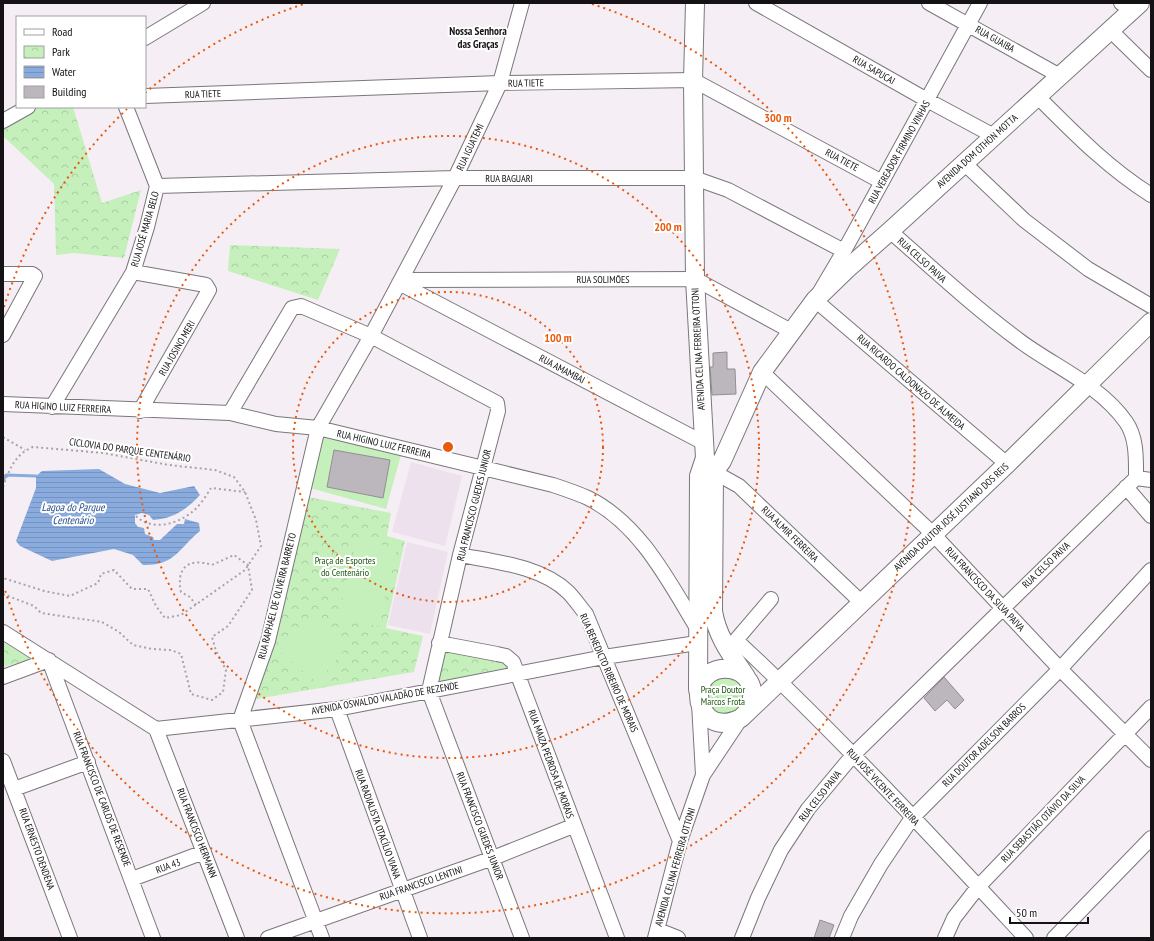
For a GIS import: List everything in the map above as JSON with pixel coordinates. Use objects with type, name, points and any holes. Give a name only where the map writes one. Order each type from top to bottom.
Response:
[{"type":"main road","name":"AVENIDA CELINA FERREIRA OTTONI","points":[[696,4],[693,80],[694,279],[705,462],[697,636],[698,695]]},
{"type":"main road","name":"AVENIDA DOM OTHON MOTTA","points":[[705,462],[722,461],[762,372],[791,330],[815,300],[847,269],[1110,30],[1131,5]]},
{"type":"main road","name":"AVENIDA DOUTOR JOSÉ JUSTIANO DOS REIS","points":[[745,714],[1088,386],[1151,322]]},
{"type":"main road","points":[[705,462],[713,611],[719,634],[732,645],[748,679],[752,689],[753,700],[745,714],[731,723],[715,721],[702,711],[698,695],[704,679],[713,671],[726,668],[738,671],[748,679]]},
{"type":"street","points":[[146,37],[203,3]]},
{"type":"street","name":"RUA IGUATEMI","points":[[400,281],[455,178],[500,83],[522,3]]},
{"type":"street","name":"RUA SAPUCAI","points":[[756,3],[927,100],[994,136]]},
{"type":"street","name":"RUA GUAIBA","points":[[929,3],[1060,76]]},
{"type":"street","name":"RUA VEREADOR FIRMINO VINHAS","points":[[815,300],[844,251],[980,3]]},
{"type":"street","points":[[1110,30],[1151,70]]},
{"type":"street","name":"RUA TIETE","points":[[146,96],[500,83],[693,80],[882,182]]},
{"type":"street","points":[[1038,97],[1088,147],[1129,181],[1151,195]]},
{"type":"street","points":[[3,121],[26,108]]},
{"type":"street","name":"RUA JOSÉ MARIA BELO","points":[[52,407],[133,272],[147,227],[157,186],[126,108]]},
{"type":"street","points":[[964,163],[1024,220],[1088,269],[1151,306]]},
{"type":"street","name":"RUA BAGUARI","points":[[157,186],[455,178],[694,178],[728,190],[844,251]]},
{"type":"street","name":"RUA CELSO PAIVA","points":[[742,938],[758,898],[781,850],[808,809],[853,755],[1131,482],[1136,453],[1132,435],[1127,423],[1114,407],[1088,386],[1021,342],[964,298],[890,231]]},
{"type":"street","name":"RUA JOSINO MERI","points":[[133,272],[206,285],[209,292],[140,411]]},
{"type":"street","points":[[3,274],[32,274],[35,277],[3,335]]},
{"type":"street","name":"RUA SOLIMÕES","points":[[400,281],[694,279],[791,330]]},
{"type":"street","name":"RUA RAPHAEL DE OLIVEIRA BARRETO","points":[[240,720],[268,641],[318,428],[371,336],[400,281]]},
{"type":"street","name":"RUA AMAMBAI","points":[[400,281],[705,462]]},
{"type":"street","name":"RUA RICARDO CALDONAZO DE ALMEIDA","points":[[815,300],[1007,464]]},
{"type":"street","name":"RUA FRANCISCO GUEDES JUNIOR","points":[[230,413],[292,308],[301,306],[371,336],[497,403],[498,411],[460,555],[428,691],[493,858],[522,938]]},
{"type":"street","name":"RUA FRANCISCO DA SILVA PAIVA","points":[[762,372],[933,534],[1060,668],[1151,760]]},
{"type":"street","name":"RUA HIGINO LUIZ FERREIRA","points":[[3,404],[140,411],[230,413],[276,424],[318,428],[553,485],[588,498],[611,512],[637,536],[664,574],[697,636]]},
{"type":"street","name":"RUA ALMIR FERREIRA","points":[[705,462],[739,486],[861,602]]},
{"type":"street","points":[[1151,480],[1131,482],[1151,516]]},
{"type":"street","name":"RUA BENEDICTO RIBEIRO DE MORAIS","points":[[460,555],[512,565],[544,576],[568,592],[586,614],[680,841]]},
{"type":"street","name":"RUA DOUTOR ADELSON BARROS","points":[[842,938],[851,916],[880,864],[912,818],[1060,668],[1151,570]]},
{"type":"street","points":[[732,645],[771,599]]},
{"type":"street","points":[[3,632],[50,660],[156,729]]},
{"type":"street","name":"AVENIDA OSWALDO VALADÃO DE REZENDE","points":[[156,729],[337,709],[604,657],[697,636]]},
{"type":"street","name":"RUA MAIZA PEDROSA DE MORAIS","points":[[439,643],[506,656],[513,662],[573,826],[617,938]]},
{"type":"street","name":"RUA JOSÉ VICENTE FERREIRA","points":[[732,645],[780,680],[1026,938]]},
{"type":"street","points":[[3,677],[50,660]]},
{"type":"street","name":"RUA FRANCISCO DE CARLOS DE RESENDE","points":[[50,660],[153,938]]},
{"type":"street","name":"AVENIDA CELINA FERREIRA OTTONI","points":[[656,934],[680,841],[702,775],[698,695]]},
{"type":"street","name":"RUA SEBASTIÃO OTÁVIO DA SILVA","points":[[945,938],[954,918],[978,887],[1151,707]]},
{"type":"street","name":"RUA RADIALISTA OTACÍLIO VIANA","points":[[337,709],[420,938]]},
{"type":"street","name":"AVENIDA DOUTOR JOSÉ JUSTIANO DOS REIS","points":[[702,775],[745,714]]},
{"type":"street","points":[[240,720],[322,938]]},
{"type":"street","name":"RUA FRANCISCO HERMANN","points":[[156,729],[237,938]]},
{"type":"street","name":"RUA ERNESTO DENDENA","points":[[3,761],[70,938]]},
{"type":"street","points":[[14,789],[88,762]]},
{"type":"street","name":"RUA FRANCISCO LENTINI","points":[[268,938],[493,858],[573,826]]},
{"type":"street","points":[[1054,938],[1151,838]]},
{"type":"street","name":"RUA 43","points":[[132,879],[204,852]]},
{"type":"street","points":[[656,934],[678,938]]},
{"type":"path","points":[[3,437],[26,450],[9,468],[3,486]]},
{"type":"path","name":"CICLOVIA DO PARQUE CENTENÁRIO","points":[[26,450],[33,447],[83,450],[169,465],[215,470],[234,477],[245,492],[256,520],[261,546],[248,565]]},
{"type":"path","points":[[136,516],[141,522],[156,526],[185,517],[193,512],[212,488],[245,492]]},
{"type":"path","points":[[3,594],[34,606],[42,613],[102,622],[119,632],[133,645],[152,649],[171,650],[181,654],[191,694],[212,700],[223,692],[226,670],[216,652],[212,637],[228,626],[252,590],[248,565],[234,555],[212,565],[200,561],[186,566],[179,577],[181,592],[190,597],[196,604]]},
{"type":"path","points":[[3,578],[44,592],[70,596],[98,583],[101,574],[114,570],[132,589],[148,589],[156,606],[165,618],[181,615],[245,570],[248,565]]},
{"type":"shaded area","points":[[411,462],[462,476],[445,546],[392,532]]},
{"type":"shaded area","points":[[407,542],[448,552],[430,634],[388,625]]},
{"type":"green space","points":[[33,108],[73,108],[102,203],[141,190],[124,258],[74,253],[56,255],[54,184],[3,136],[3,126]]},
{"type":"green space","points":[[230,245],[340,249],[318,300],[228,271]]},
{"type":"green space","points":[[323,435],[401,455],[386,509],[310,488]]},
{"type":"green space","name":"Praça de Esportes do Centenário","points":[[308,497],[391,513],[387,536],[405,541],[386,628],[423,636],[414,672],[256,699],[282,606]]},
{"type":"green space","points":[[357,538],[397,549],[378,626],[338,618]]},
{"type":"green space","points":[[312,617],[347,647],[317,683],[281,652]]},
{"type":"green space","points":[[3,642],[31,659],[3,667]]},
{"type":"green space","points":[[443,646],[496,659],[515,673],[433,688]]},
{"type":"green space","name":"Praça Doutor Marcos Frota","points":[[733,674],[746,694],[739,712],[731,714],[712,714],[700,686],[707,679]]},
{"type":"water","name":"Lagoa do Parque Centenário","points":[[99,469],[125,484],[160,493],[194,486],[200,495],[185,509],[167,518],[153,520],[149,515],[142,513],[135,515],[135,523],[138,527],[144,528],[145,534],[153,537],[154,540],[160,540],[177,524],[184,524],[185,519],[199,523],[200,531],[176,555],[154,565],[143,565],[133,555],[114,549],[52,561],[20,546],[16,541],[36,488],[36,476],[42,471]]},
{"type":"building","points":[[727,352],[727,369],[735,369],[736,394],[712,395],[710,367],[713,367],[713,353]]},
{"type":"building","points":[[334,450],[390,460],[383,498],[327,487]]},
{"type":"building","points":[[944,677],[964,700],[955,709],[947,700],[935,711],[924,698]]},
{"type":"building","points":[[820,920],[834,925],[829,938],[814,938]]},
{"type":"waterway","points":[[3,481],[6,475],[36,476]]},
{"type":"district","name":"Nossa Senhora das Graças","points":[[478,37]]}]
